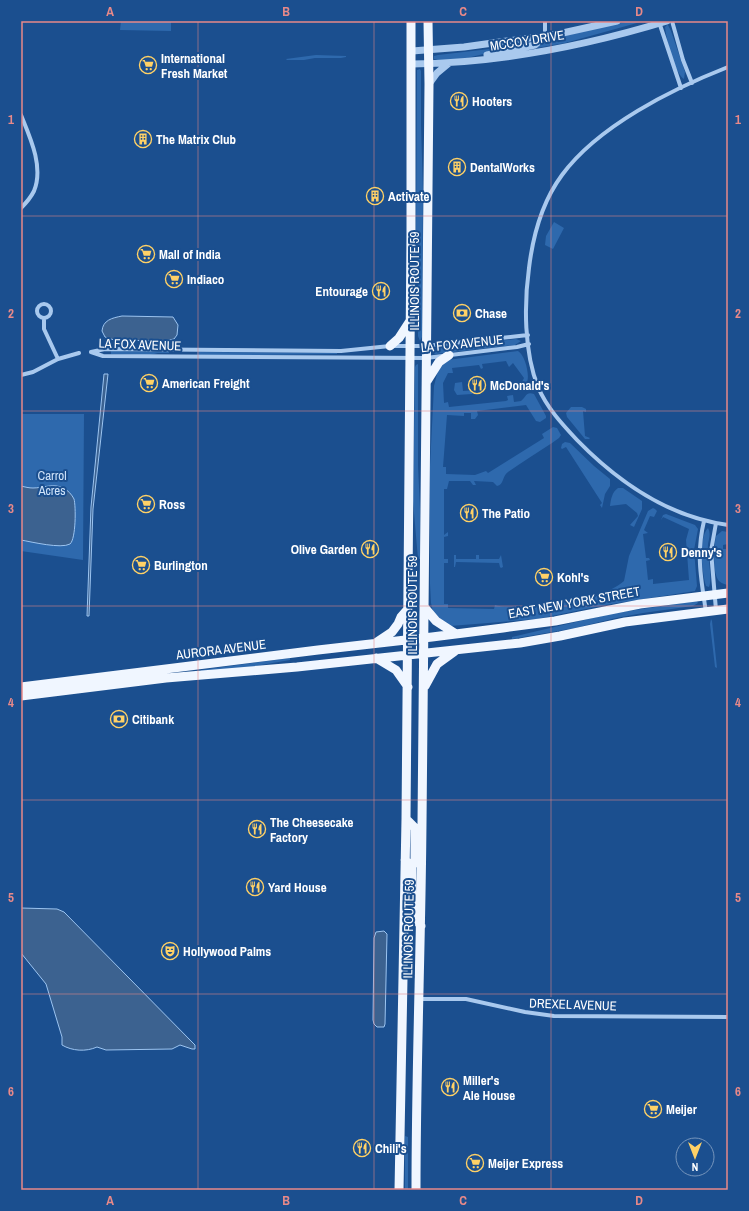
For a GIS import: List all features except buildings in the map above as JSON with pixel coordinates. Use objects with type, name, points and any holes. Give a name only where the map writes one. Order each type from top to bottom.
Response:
[{"type":"main road","name":"ILLINOIS ROUTE 59","points":[[399,1190],[408,687],[411,21]]},
{"type":"main road","name":"ILLINOIS ROUTE 59","points":[[416,1190],[416,1118],[421,926],[425,654],[428,21]]},
{"type":"main road","points":[[390,346],[399,338],[410,321]]},
{"type":"main road","points":[[426,382],[439,362],[449,355]]},
{"type":"main road","name":"EAST NEW YORK STREET","points":[[425,638],[544,622],[640,604],[728,593]]},
{"type":"main road","points":[[425,608],[436,621],[456,634]]},
{"type":"main road","points":[[376,643],[392,632],[398,624],[401,616],[408,609]]},
{"type":"main road","points":[[425,654],[541,640],[625,622],[728,609]]},
{"type":"main road","name":"AURORA AVENUE","points":[[21,687],[425,638]]},
{"type":"main road","points":[[424,687],[437,664],[456,650]]},
{"type":"main road","name":"AURORA AVENUE","points":[[21,696],[166,678],[425,654]]},
{"type":"main road","points":[[376,658],[396,670],[408,687]]},
{"type":"main road","points":[[406,819],[415,828],[415,860],[422,865]]},
{"type":"main road","points":[[405,860],[412,867],[412,914],[421,926]]},
{"type":"street","points":[[458,62],[506,50],[535,45],[545,36],[545,21]]},
{"type":"street","name":"MCCOY DRIVE","points":[[412,52],[464,48],[545,36],[617,21]]},
{"type":"street","name":"MCCOY DRIVE","points":[[412,64],[458,62],[518,54],[606,37],[667,21]]},
{"type":"street","points":[[672,21],[683,60],[692,83]]},
{"type":"street","points":[[659,22],[681,88]]},
{"type":"street","points":[[428,84],[449,62]]},
{"type":"street","points":[[728,67],[681,88],[649,105],[602,135],[576,158],[561,176],[544,206],[534,238],[526,291],[529,344],[537,384],[556,418],[585,448],[621,479],[645,495],[678,512],[704,521],[728,525]]},
{"type":"street","points":[[21,115],[32,142],[37,174],[34,190],[21,208]]},
{"type":"street","points":[[44,319],[44,329],[58,359]]},
{"type":"street","name":"LA FOX AVENUE","points":[[528,335],[426,346],[390,346],[340,351],[105,349],[91,352],[103,356],[426,358],[517,347],[529,344]]},
{"type":"street","points":[[21,375],[33,372],[58,359],[79,353]]},
{"type":"street","points":[[704,521],[699,546],[699,559],[706,612]]},
{"type":"street","points":[[716,523],[711,551],[716,610]]},
{"type":"street","name":"DREXEL AVENUE","points":[[419,999],[466,999],[525,1012],[554,1016],[728,1017]]},
{"type":"green space","points":[[121,21],[171,21],[171,31],[120,30]]},
{"type":"green space","points":[[630,21],[644,21],[565,43],[531,49],[544,40]]},
{"type":"green space","points":[[667,25],[671,31],[685,72],[684,79],[674,63],[665,27]]},
{"type":"green space","points":[[536,41],[463,59],[441,61],[434,59],[434,56],[438,55],[498,48]]},
{"type":"green space","points":[[316,55],[346,57],[315,58],[304,60],[286,59]]},
{"type":"green space","points":[[420,69],[423,193],[422,337],[420,341],[418,336],[416,230],[417,70]]},
{"type":"green space","points":[[554,222],[564,228],[553,249],[545,245],[546,236]]},
{"type":"green space","points":[[516,339],[521,341],[515,345],[435,354],[432,351],[434,348]]},
{"type":"green space","points":[[111,351],[169,353],[150,355],[111,354]]},
{"type":"green space","points":[[518,351],[521,353],[526,365],[528,375],[527,382],[522,383],[524,378],[513,363],[509,367],[506,361],[482,364],[483,368],[481,369],[479,365],[452,368],[453,373],[448,373],[443,383],[444,403],[448,402],[449,407],[506,401],[508,400],[507,396],[513,395],[514,402],[521,401],[529,393],[531,393],[534,394],[546,418],[540,422],[536,421],[526,405],[477,411],[478,415],[475,419],[471,419],[471,413],[464,413],[464,416],[447,415],[443,467],[446,467],[446,474],[475,475],[486,471],[488,473],[544,438],[542,434],[553,427],[557,428],[561,435],[552,443],[508,472],[501,484],[497,486],[493,482],[474,481],[476,485],[473,485],[470,481],[449,481],[447,489],[444,489],[444,535],[448,532],[448,536],[444,537],[444,559],[448,559],[448,563],[444,563],[444,604],[448,604],[448,608],[494,609],[495,605],[514,607],[543,605],[591,598],[604,593],[618,586],[624,581],[629,556],[648,511],[653,508],[657,511],[654,517],[650,516],[644,530],[648,533],[643,534],[646,558],[649,558],[650,560],[646,561],[648,580],[653,579],[653,584],[689,580],[686,540],[689,529],[663,517],[661,520],[663,515],[666,514],[695,525],[698,529],[694,550],[697,586],[695,591],[605,605],[537,619],[450,626],[434,616],[431,603],[430,584],[430,466],[434,386],[438,370],[447,360]]},
{"type":"green space","points":[[197,352],[337,353],[337,354],[197,355]]},
{"type":"green space","points":[[418,364],[420,559],[418,559],[413,501],[415,367]]},
{"type":"green space","points":[[462,382],[463,391],[477,391],[472,394],[457,395],[454,390],[455,383]]},
{"type":"green space","points":[[571,407],[582,407],[586,409],[586,412],[583,411],[585,436],[590,438],[589,439],[585,439],[567,417],[566,413]]},
{"type":"green space","name":"Carrol Acres","points":[[21,414],[84,414],[83,560],[21,551]]},
{"type":"green space","points":[[565,442],[570,443],[610,479],[610,486],[605,494],[602,508],[600,505],[602,503],[566,447],[561,448],[562,444]]},
{"type":"green space","points":[[618,488],[623,488],[642,501],[642,509],[634,527],[630,525],[638,516],[637,513],[626,504],[610,506],[611,498]]},
{"type":"green space","points":[[708,528],[710,534],[708,544],[710,578],[709,587],[706,586],[702,565],[703,540]]},
{"type":"green space","points":[[722,531],[728,532],[728,544],[723,545],[723,549],[726,549],[728,585],[719,581],[714,566],[716,536]]},
{"type":"green space","points":[[454,555],[456,555],[456,559],[476,559],[476,555],[479,555],[479,559],[499,559],[501,555],[503,567],[500,567],[499,563],[456,562],[454,567]]},
{"type":"green space","points":[[697,601],[698,603],[693,606],[643,613],[575,628],[512,639],[512,637],[614,613]]},
{"type":"green space","points":[[711,619],[717,668],[715,667],[710,624]]},
{"type":"green space","points":[[290,658],[290,660],[239,669],[201,672],[201,670]]},
{"type":"green space","points":[[405,1136],[408,1137],[408,1190],[405,1190]]},
{"type":"shaded area","points":[[122,316],[173,317],[178,325],[177,335],[174,339],[165,341],[114,340],[105,337],[102,331],[104,324],[112,319]]},
{"type":"shaded area","points":[[104,374],[108,374],[93,509],[89,616],[87,616],[91,507]]},
{"type":"shaded area","points":[[21,486],[33,488],[56,486],[65,489],[71,494],[75,503],[75,515],[73,536],[70,544],[60,546],[21,540]]},
{"type":"shaded area","points":[[21,908],[57,909],[64,912],[195,1045],[195,1049],[180,1045],[172,1049],[106,1050],[97,1047],[88,1050],[79,1050],[70,1049],[62,1045],[62,1037],[46,984],[21,953]]},
{"type":"shaded area","points":[[384,931],[387,934],[385,1024],[384,1027],[377,1027],[373,1020],[374,938],[376,932]]},
{"type":"place","name":"International Fresh Market","points":[[148,65]]},
{"type":"place","name":"Hooters","points":[[459,101]]},
{"type":"place","name":"The Matrix Club","points":[[143,139]]},
{"type":"place","name":"DentalWorks","points":[[457,167]]},
{"type":"place","name":"Activate","points":[[375,196]]},
{"type":"place","name":"Mall of India","points":[[146,254]]},
{"type":"place","name":"Indiaco","points":[[174,279]]},
{"type":"place","name":"Entourage","points":[[381,291]]},
{"type":"place","name":"Chase","points":[[462,313]]},
{"type":"place","name":"American Freight","points":[[149,383]]},
{"type":"place","name":"McDonald's","points":[[477,385]]},
{"type":"place","name":"Ross","points":[[146,504]]},
{"type":"place","name":"The Patio","points":[[469,513]]},
{"type":"place","name":"Olive Garden","points":[[370,549]]},
{"type":"place","name":"Denny's","points":[[668,552]]},
{"type":"place","name":"Burlington","points":[[141,565]]},
{"type":"place","name":"Kohl's","points":[[544,577]]},
{"type":"place","name":"Citibank","points":[[119,719]]},
{"type":"place","name":"The Cheesecake Factory","points":[[257,829]]},
{"type":"place","name":"Yard House","points":[[255,887]]},
{"type":"place","name":"Hollywood Palms","points":[[170,951]]},
{"type":"place","name":"Miller's Ale House","points":[[450,1087]]},
{"type":"place","name":"Meijer","points":[[653,1109]]},
{"type":"place","name":"Chili's","points":[[362,1148]]},
{"type":"place","name":"Meijer Express","points":[[475,1163]]}]
